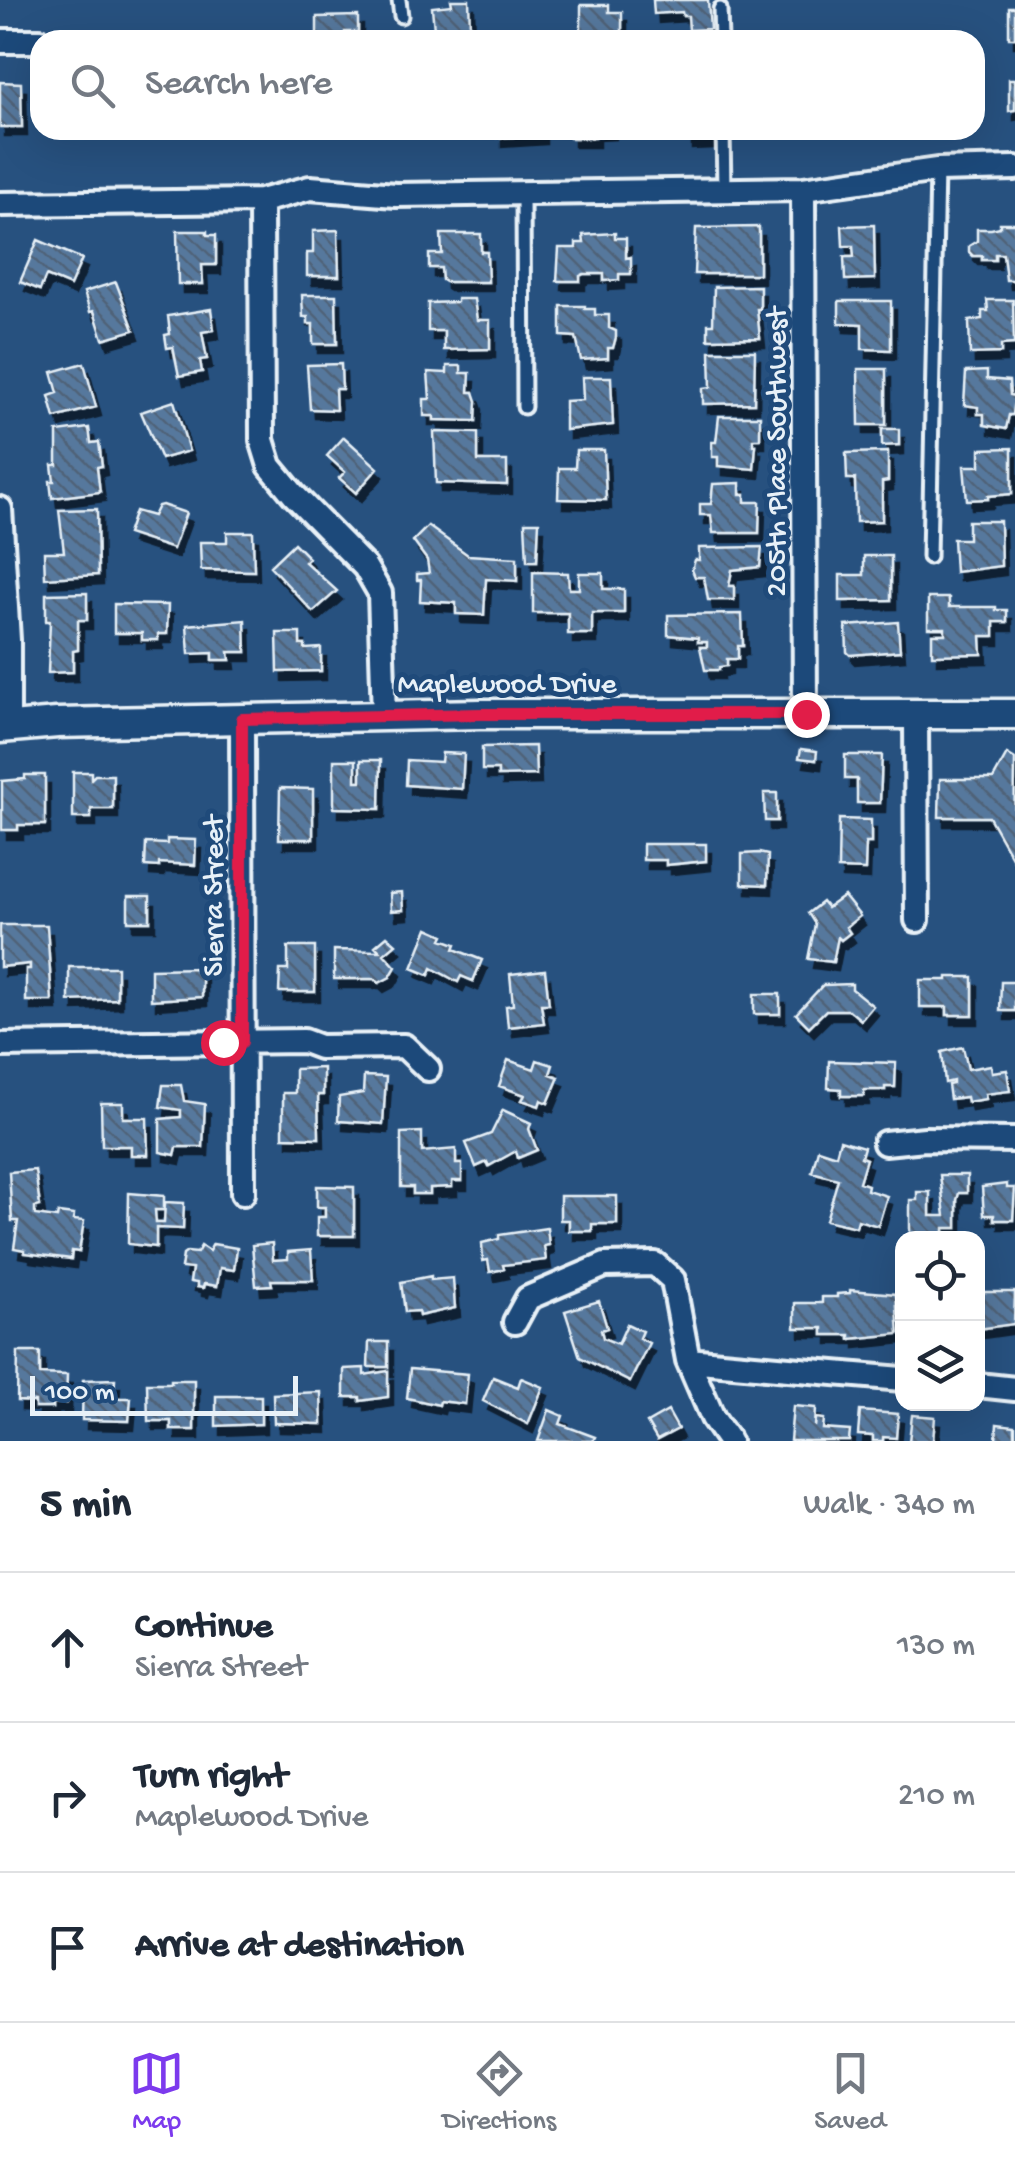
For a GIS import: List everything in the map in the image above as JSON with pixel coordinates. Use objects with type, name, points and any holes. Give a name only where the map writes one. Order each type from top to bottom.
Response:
[{"type":"street","points":[[0,41],[30,41]]},
{"type":"street","points":[[0,204],[261,202],[310,188],[396,195],[803,190],[937,170],[1015,168]]},
{"type":"street","name":"205th Place Southwest","points":[[803,190],[806,714]]},
{"type":"street","points":[[261,202],[262,440],[270,466],[365,567],[380,592],[384,716]]},
{"type":"street","points":[[0,509],[8,640],[4,728]]},
{"type":"street","points":[[916,714],[917,920]]},
{"type":"street","name":"Maplewood Drive","points":[[4,728],[384,716],[1015,714]]},
{"type":"street","name":"Sierra Street","points":[[242,719],[243,1192]]},
{"type":"street","points":[[0,1045],[304,1041],[320,1047],[404,1046],[428,1069]]},
{"type":"street","points":[[885,1143],[925,1139],[1015,1140]]},
{"type":"street","points":[[515,1322],[528,1298],[605,1266],[655,1264],[674,1280],[688,1360],[729,1441]]},
{"type":"street","points":[[688,1360],[895,1378]]},
{"type":"street","points":[[985,1386],[1013,1387]]},
{"type":"lane","points":[[398,0],[400,16]]},
{"type":"lane","points":[[720,10],[721,30]]},
{"type":"lane","points":[[723,140],[724,190]]},
{"type":"lane","points":[[929,557],[937,170]]},
{"type":"lane","points":[[523,193],[524,407]]},
{"type":"building","points":[[451,0],[469,0],[470,28],[434,30],[432,7],[452,5]]},
{"type":"building","points":[[653,0],[708,0],[710,29],[689,30],[688,16],[682,12],[654,14]]},
{"type":"building","points":[[581,5],[609,5],[609,12],[622,12],[622,30],[581,30]]},
{"type":"building","points":[[1009,7],[1015,7],[1015,38],[1009,38]]},
{"type":"building","points":[[358,16],[358,30],[317,30],[317,17]]},
{"type":"building","points":[[1009,79],[1015,79],[1015,110],[1009,111]]},
{"type":"building","points":[[0,82],[21,83],[22,127],[0,127]]},
{"type":"building","points":[[1000,223],[1015,223],[1015,280],[1006,280],[1003,254],[995,254],[995,260],[982,260],[982,256],[969,252],[969,246],[977,241],[977,229],[1000,227]]},
{"type":"building","points":[[874,225],[875,279],[845,280],[844,257],[854,257],[853,246],[843,246],[842,226]]},
{"type":"building","points":[[759,227],[759,274],[694,274],[696,228]]},
{"type":"building","points":[[338,230],[339,276],[307,276],[307,253],[313,253],[313,231]]},
{"type":"building","points":[[177,231],[207,231],[207,235],[216,235],[216,265],[202,265],[203,284],[178,284]]},
{"type":"building","points":[[615,233],[615,238],[626,238],[631,274],[619,274],[619,280],[604,281],[604,274],[584,274],[580,281],[557,281],[559,248],[576,248],[576,243],[584,243],[583,235]]},
{"type":"building","points":[[441,234],[481,234],[481,252],[487,252],[488,282],[445,282],[441,268],[429,268],[429,254],[442,254]]},
{"type":"building","points":[[38,240],[82,259],[70,286],[46,276],[40,290],[20,282]]},
{"type":"building","points":[[116,282],[134,330],[103,339],[84,292]]},
{"type":"building","points":[[760,286],[760,338],[708,339],[708,324],[713,324],[714,287]]},
{"type":"building","points":[[302,295],[336,295],[337,344],[313,344],[313,324],[303,317]]},
{"type":"building","points":[[474,299],[477,320],[490,320],[490,349],[444,350],[444,331],[428,331],[428,303]]},
{"type":"building","points":[[987,300],[1013,300],[1014,344],[1001,345],[1001,353],[970,354],[969,321],[982,319],[982,311],[988,311]]},
{"type":"building","points":[[839,301],[891,301],[891,350],[862,349],[862,324],[839,323]]},
{"type":"building","points":[[561,306],[585,306],[595,309],[595,315],[609,315],[609,328],[616,331],[616,337],[613,348],[608,348],[608,358],[581,360],[576,337],[561,336]]},
{"type":"building","points":[[211,309],[214,330],[202,332],[207,359],[200,360],[202,372],[179,376],[173,347],[167,348],[168,316]]},
{"type":"building","points":[[710,351],[755,351],[754,403],[703,404],[703,388],[711,387]]},
{"type":"building","points":[[84,363],[96,407],[55,418],[49,396],[58,393],[52,372]]},
{"type":"building","points":[[341,364],[342,389],[335,389],[336,410],[310,409],[307,365]]},
{"type":"building","points":[[447,366],[461,366],[461,373],[470,373],[469,392],[474,392],[477,401],[476,421],[434,420],[434,416],[424,416],[424,399],[430,399],[428,372],[447,373]]},
{"type":"building","points":[[858,369],[886,369],[886,425],[859,425]]},
{"type":"building","points":[[987,371],[987,379],[1009,381],[1010,395],[1015,396],[1013,415],[1009,415],[1006,429],[984,425],[984,414],[978,414],[978,407],[964,405],[966,372]]},
{"type":"building","points":[[582,377],[611,377],[613,425],[565,430],[565,401],[583,400]]},
{"type":"building","points":[[174,401],[189,451],[161,459],[141,412]]},
{"type":"building","points":[[719,416],[760,416],[760,439],[753,439],[754,469],[718,466],[718,457],[712,457]]},
{"type":"building","points":[[89,428],[91,443],[99,442],[100,492],[52,498],[50,481],[54,481],[52,465],[57,465],[57,432]]},
{"type":"building","points":[[882,429],[899,429],[899,445],[882,446]]},
{"type":"building","points":[[434,432],[478,433],[478,461],[507,461],[507,485],[436,483]]},
{"type":"building","points":[[344,437],[378,468],[356,493],[339,478],[345,472],[327,456]]},
{"type":"building","points":[[1012,448],[1012,494],[967,500],[964,466],[980,466],[980,449]]},
{"type":"building","points":[[576,450],[604,450],[606,500],[558,499],[559,468],[575,468]]},
{"type":"building","points":[[888,452],[888,481],[882,482],[882,521],[856,522],[855,479],[847,479],[846,453]]},
{"type":"building","points":[[740,483],[745,502],[760,502],[759,533],[713,533],[711,515],[700,515],[700,504],[711,504],[713,484]]},
{"type":"building","points":[[162,505],[186,513],[173,549],[127,534],[135,511],[153,516]]},
{"type":"building","points":[[97,509],[98,575],[45,578],[44,552],[64,552],[59,510]]},
{"type":"building","points":[[968,521],[1000,521],[1001,566],[955,572],[953,539],[968,539]]},
{"type":"building","points":[[525,522],[539,522],[537,561],[527,561]]},
{"type":"building","points":[[428,526],[468,555],[517,558],[517,581],[486,579],[484,615],[456,614],[456,603],[420,601],[421,580],[417,580],[417,574],[429,573],[427,560],[413,541]]},
{"type":"building","points":[[227,532],[253,532],[254,571],[201,570],[200,542],[227,542]]},
{"type":"building","points":[[294,543],[309,558],[305,562],[337,591],[313,612],[270,566]]},
{"type":"building","points":[[762,547],[760,567],[732,570],[729,586],[734,586],[734,600],[708,600],[704,577],[695,577],[692,570],[695,560],[699,560],[699,548]]},
{"type":"building","points":[[864,556],[891,556],[891,600],[840,601],[840,575],[864,575]]},
{"type":"building","points":[[533,572],[568,573],[569,589],[579,589],[579,573],[603,573],[603,589],[624,589],[624,613],[592,613],[592,634],[568,634],[568,613],[533,613]]},
{"type":"building","points":[[87,593],[87,620],[78,620],[73,672],[48,673],[50,621],[46,621],[46,594]]},
{"type":"building","points":[[928,598],[949,598],[949,607],[1007,610],[1007,622],[994,622],[994,636],[981,636],[982,654],[932,655],[932,634],[945,634],[945,628],[928,628]]},
{"type":"building","points":[[114,604],[168,605],[167,634],[158,634],[158,640],[142,640],[142,633],[114,633]]},
{"type":"building","points":[[742,614],[743,646],[738,646],[738,659],[727,659],[727,666],[719,670],[705,670],[700,647],[707,647],[707,642],[668,635],[668,615]]},
{"type":"building","points":[[245,620],[246,652],[229,652],[230,660],[213,660],[213,653],[189,654],[187,625]]},
{"type":"building","points":[[898,622],[900,651],[850,655],[847,652],[846,626]]},
{"type":"building","points":[[277,633],[300,633],[300,645],[305,645],[305,649],[321,648],[321,671],[278,672]]},
{"type":"building","points":[[535,746],[536,775],[498,776],[498,770],[482,770],[482,747]]},
{"type":"building","points":[[801,749],[817,751],[816,760],[799,758]]},
{"type":"building","points":[[442,753],[464,754],[462,789],[406,785],[407,760],[441,762]]},
{"type":"building","points":[[1007,754],[1015,759],[1014,861],[989,817],[939,817],[940,779],[993,779]]},
{"type":"building","points":[[845,755],[882,755],[880,803],[857,803],[857,779],[845,779]]},
{"type":"building","points":[[334,760],[356,760],[356,781],[361,781],[361,760],[381,760],[380,809],[334,808]]},
{"type":"building","points":[[73,772],[91,772],[91,779],[95,775],[113,775],[113,809],[91,809],[91,818],[73,818]]},
{"type":"building","points":[[25,775],[45,775],[45,825],[18,825],[18,830],[2,830],[2,781],[25,779]]},
{"type":"building","points":[[280,788],[313,789],[313,839],[279,839]]},
{"type":"building","points":[[764,793],[777,793],[777,821],[765,821]]},
{"type":"building","points":[[839,819],[871,820],[865,870],[838,869]]},
{"type":"building","points":[[167,839],[196,840],[195,865],[145,866],[146,843],[167,844]]},
{"type":"building","points":[[643,844],[706,844],[706,861],[666,865],[666,860],[643,860]]},
{"type":"building","points":[[742,854],[768,855],[767,885],[742,884]]},
{"type":"building","points":[[402,892],[403,910],[391,911],[390,893]]},
{"type":"building","points":[[128,896],[150,896],[150,921],[128,921]]},
{"type":"building","points":[[844,896],[860,916],[846,927],[850,933],[841,940],[838,937],[833,962],[808,959],[815,924],[808,913],[822,902],[827,908]]},
{"type":"building","points":[[0,925],[47,925],[52,1001],[26,1001],[26,969],[30,969],[30,964],[0,967]]},
{"type":"building","points":[[428,928],[456,944],[454,949],[482,960],[473,981],[461,976],[458,982],[432,968],[429,975],[412,968]]},
{"type":"building","points":[[387,936],[396,944],[384,954],[396,967],[390,977],[379,983],[375,979],[334,979],[334,950],[380,951],[375,946]]},
{"type":"building","points":[[288,947],[315,947],[315,992],[279,992],[280,970],[288,970]]},
{"type":"building","points":[[69,967],[117,967],[117,999],[69,1001]]},
{"type":"building","points":[[202,968],[202,997],[151,1000],[151,969]]},
{"type":"building","points":[[545,970],[549,1004],[541,1004],[544,1023],[508,1027],[506,1006],[513,1005],[510,974]]},
{"type":"building","points":[[973,977],[973,1015],[947,1015],[947,1007],[920,1007],[920,980]]},
{"type":"building","points":[[1001,982],[1015,982],[1015,1011],[1000,1011]]},
{"type":"building","points":[[852,984],[852,989],[873,1006],[861,1020],[849,1010],[826,1010],[809,1027],[796,1014],[823,985]]},
{"type":"building","points":[[754,994],[780,994],[780,1014],[754,1014]]},
{"type":"building","points":[[963,1047],[968,1069],[991,1065],[992,1072],[1007,1070],[1010,1091],[985,1094],[986,1099],[967,1102],[966,1097],[950,1099],[948,1085],[953,1081],[945,1083],[942,1052]]},
{"type":"building","points":[[508,1060],[534,1069],[537,1060],[553,1065],[550,1074],[559,1077],[548,1103],[541,1100],[539,1106],[522,1100],[525,1095],[499,1086]]},
{"type":"building","points":[[829,1061],[896,1063],[895,1087],[864,1090],[864,1096],[841,1096],[841,1089],[828,1088]]},
{"type":"building","points":[[323,1068],[323,1095],[318,1095],[319,1138],[283,1137],[283,1093],[295,1093],[295,1069]]},
{"type":"building","points":[[364,1076],[386,1077],[383,1124],[338,1121],[339,1097],[363,1093]]},
{"type":"building","points":[[163,1085],[181,1085],[184,1101],[205,1104],[203,1147],[177,1147],[175,1155],[160,1152],[160,1119],[181,1117],[181,1110],[160,1107]]},
{"type":"building","points":[[101,1103],[123,1103],[123,1118],[147,1118],[148,1155],[131,1155],[131,1146],[102,1146]]},
{"type":"building","points":[[503,1110],[531,1123],[529,1129],[537,1150],[518,1158],[516,1151],[489,1166],[487,1162],[476,1167],[466,1143],[491,1134]]},
{"type":"building","points":[[422,1132],[422,1152],[456,1149],[456,1164],[462,1164],[462,1181],[452,1181],[452,1187],[430,1188],[430,1194],[413,1194],[413,1187],[401,1187],[401,1133]]},
{"type":"building","points":[[840,1140],[864,1147],[861,1157],[866,1159],[859,1182],[868,1185],[867,1190],[887,1196],[878,1226],[858,1220],[856,1227],[826,1220],[838,1179],[812,1172],[818,1149],[836,1155]]},
{"type":"building","points":[[35,1170],[40,1206],[35,1207],[35,1215],[57,1218],[58,1213],[84,1221],[79,1252],[72,1251],[71,1259],[14,1248],[18,1221],[12,1221],[9,1172]]},
{"type":"building","points":[[940,1175],[967,1175],[967,1193],[959,1193],[957,1200],[957,1228],[910,1231],[910,1200],[917,1200],[917,1192],[930,1192],[930,1216],[945,1216]]},
{"type":"building","points":[[1007,1184],[1007,1188],[1015,1188],[1013,1220],[994,1220],[994,1215],[984,1215],[982,1187]]},
{"type":"building","points":[[317,1186],[354,1187],[354,1236],[317,1236],[317,1217],[325,1217],[325,1207],[317,1207]]},
{"type":"building","points":[[129,1193],[164,1196],[164,1210],[155,1210],[156,1223],[164,1223],[165,1202],[184,1203],[183,1229],[156,1228],[156,1247],[128,1244]]},
{"type":"building","points":[[560,1196],[617,1196],[617,1224],[592,1224],[592,1231],[569,1231],[569,1220],[560,1220]]},
{"type":"building","points":[[547,1228],[546,1260],[503,1265],[504,1269],[490,1272],[488,1260],[483,1261],[482,1243],[499,1239],[499,1235]]},
{"type":"building","points":[[272,1243],[273,1260],[288,1259],[288,1252],[311,1250],[313,1280],[271,1280],[272,1285],[256,1286],[252,1245]]},
{"type":"building","points":[[213,1244],[237,1248],[234,1270],[220,1268],[217,1286],[197,1287],[197,1283],[190,1282],[192,1269],[181,1268],[183,1255],[197,1253],[201,1246],[209,1251]]},
{"type":"building","points":[[431,1276],[431,1280],[453,1278],[455,1308],[419,1316],[418,1311],[405,1312],[401,1282]]},
{"type":"building","points":[[985,1292],[1015,1292],[1014,1324],[985,1328]]},
{"type":"building","points":[[895,1294],[895,1334],[850,1339],[850,1335],[823,1335],[823,1328],[795,1328],[795,1303],[822,1303],[822,1297]]},
{"type":"building","points":[[599,1301],[607,1328],[601,1330],[603,1338],[618,1344],[627,1324],[642,1331],[639,1338],[649,1343],[630,1382],[580,1357],[565,1311]]},
{"type":"building","points":[[369,1342],[388,1342],[388,1367],[368,1367]]},
{"type":"building","points":[[18,1352],[40,1352],[40,1374],[67,1375],[66,1403],[35,1408],[35,1402],[17,1401]]},
{"type":"building","points":[[364,1368],[364,1375],[388,1371],[388,1397],[360,1401],[360,1397],[344,1397],[344,1369]]},
{"type":"building","points":[[410,1369],[468,1374],[465,1404],[440,1401],[439,1405],[407,1398]]},
{"type":"building","points":[[493,1377],[518,1387],[521,1378],[543,1387],[528,1424],[483,1401]]},
{"type":"building","points":[[115,1379],[114,1398],[131,1398],[129,1421],[82,1420],[83,1380]]},
{"type":"building","points":[[194,1380],[194,1430],[171,1430],[171,1421],[148,1421],[147,1383]]},
{"type":"building","points":[[321,1392],[322,1424],[274,1423],[273,1394]]},
{"type":"building","points":[[216,1396],[261,1396],[261,1424],[216,1426]]},
{"type":"building","points":[[793,1406],[816,1408],[815,1427],[816,1418],[824,1419],[823,1429],[850,1431],[849,1441],[790,1441]]},
{"type":"building","points":[[549,1410],[563,1416],[560,1424],[595,1437],[593,1441],[538,1441]]},
{"type":"building","points":[[668,1411],[678,1429],[657,1440],[647,1423]]},
{"type":"building","points":[[860,1411],[898,1414],[896,1438],[873,1441],[873,1436],[858,1435]]},
{"type":"building","points":[[912,1415],[935,1417],[933,1441],[909,1441]]},
{"type":"building","points":[[997,1424],[1015,1426],[1015,1441],[996,1441]]},
{"type":"route","points":[[223,1042],[242,1042],[242,719],[806,714]]}]
